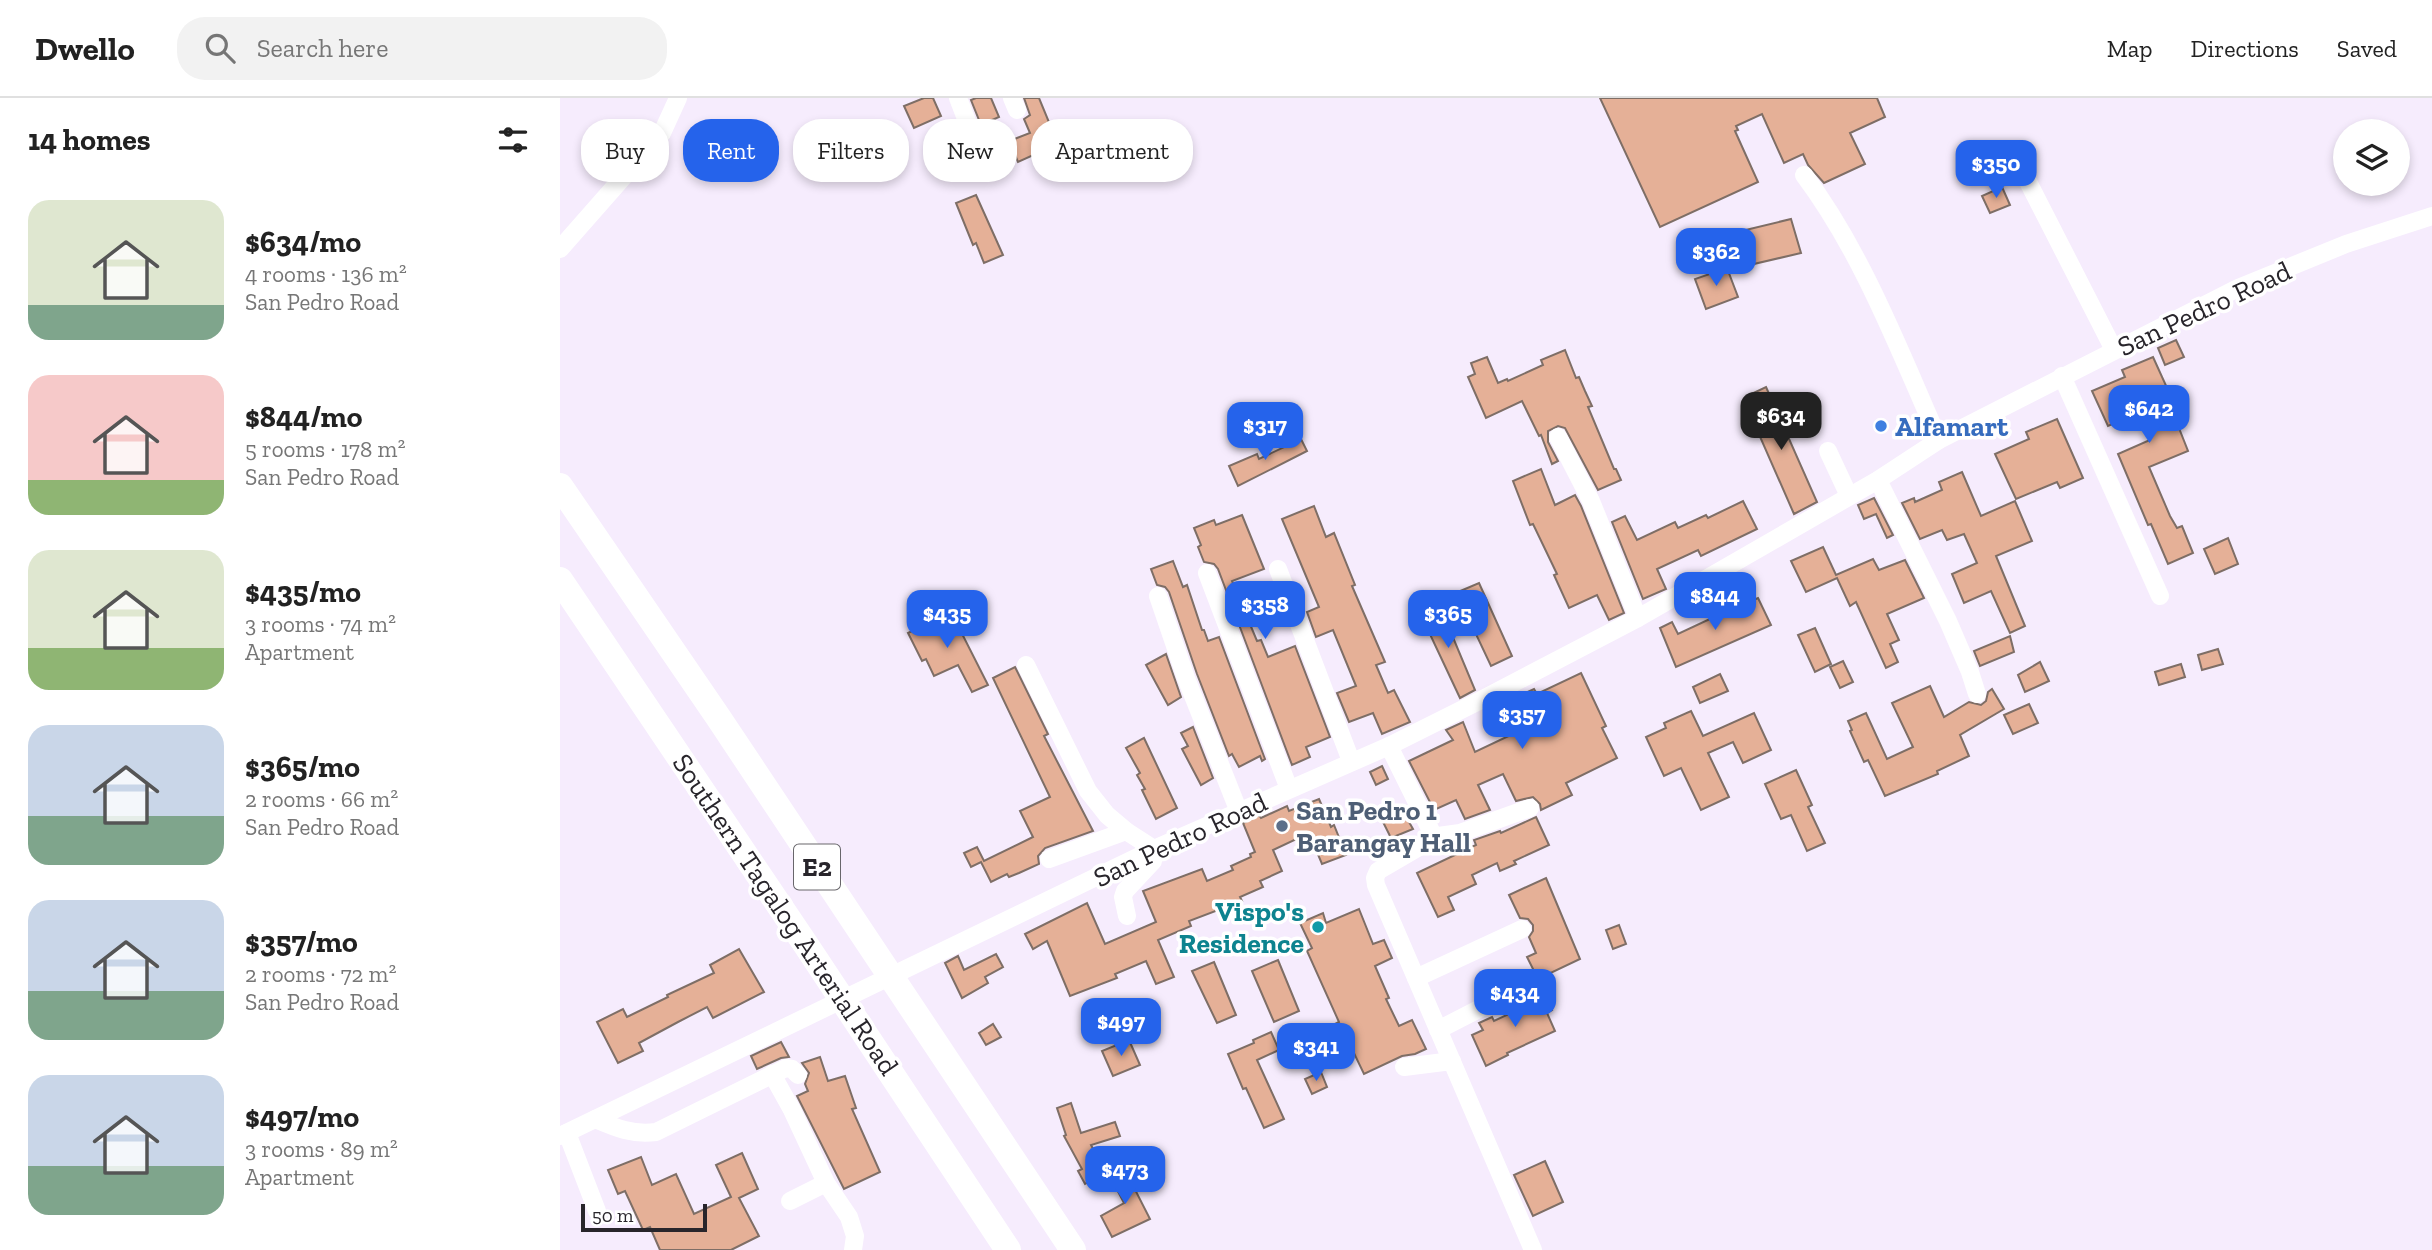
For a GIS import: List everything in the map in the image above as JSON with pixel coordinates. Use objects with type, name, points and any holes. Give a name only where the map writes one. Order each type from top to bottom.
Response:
[{"type":"highway","name":"Southern Tagalog Arterial Road","points":[[560,486],[718,717],[1073,1250]]},
{"type":"highway","name":"Southern Tagalog Arterial Road","points":[[560,580],[1008,1250]]},
{"type":"street","points":[[560,249],[662,134],[678,98]]},
{"type":"street","points":[[958,98],[966,119]]},
{"type":"street","points":[[2019,164],[2114,350]]},
{"type":"street","points":[[1804,175],[1827,205],[1843,234],[1940,440]]},
{"type":"street","name":"San Pedro Road","points":[[563,1135],[1154,849],[1389,746],[1638,618],[1878,480],[1940,440],[2238,288],[2346,244],[2432,216]]},
{"type":"street","points":[[2062,376],[2160,596]]},
{"type":"street","points":[[1558,438],[1591,501],[1638,618]]},
{"type":"street","points":[[1828,450],[1849,496]]},
{"type":"street","points":[[1878,480],[1948,621],[1977,694]]},
{"type":"street","points":[[1278,569],[1351,761]]},
{"type":"street","points":[[1207,573],[1289,789]]},
{"type":"street","points":[[1158,596],[1186,678],[1239,812]]},
{"type":"street","points":[[1026,665],[1088,791],[1107,815],[1154,849],[1153,861],[1125,891],[1123,897],[1128,916]]},
{"type":"street","points":[[1389,746],[1431,827],[1431,837],[1426,843],[1378,871],[1375,878],[1533,1250]]},
{"type":"street","points":[[1431,837],[1460,833],[1530,808]]},
{"type":"street","points":[[1049,859],[1126,831]]},
{"type":"street","points":[[1416,978],[1521,929]]},
{"type":"street","points":[[1438,1030],[1510,993]]},
{"type":"street","points":[[1404,1067],[1452,1061]]},
{"type":"street","points":[[595,1119],[624,1132],[656,1132],[786,1068],[792,1069],[798,1075]]},
{"type":"street","points":[[772,1074],[826,1183],[849,1217],[855,1236],[853,1250]]},
{"type":"street","points":[[563,1135],[597,1211]]},
{"type":"street","points":[[790,1201],[826,1183]]},
{"type":"building","points":[[924,98],[933,98],[941,116],[923,119],[923,124],[914,128],[904,106]]},
{"type":"building","points":[[991,98],[999,117],[979,119],[971,100]]},
{"type":"building","points":[[1024,98],[1039,98],[1048,119],[1031,119],[1031,156],[1018,162],[1017,138],[1030,133],[1024,119],[1030,115]]},
{"type":"building","points":[[1600,98],[1877,98],[1885,117],[1850,133],[1865,164],[1824,183],[1808,165],[1803,154],[1784,163],[1762,114],[1736,126],[1738,130],[1735,131],[1758,182],[1660,227]]},
{"type":"building","points":[[2002,187],[2010,205],[1990,213],[1982,196]]},
{"type":"building","points":[[976,195],[1003,255],[984,263],[976,243],[973,245],[956,203]]},
{"type":"building","points":[[1791,219],[1801,253],[1741,267],[1733,233]]},
{"type":"building","points":[[1727,268],[1738,297],[1706,309],[1695,279]]},
{"type":"building","points":[[2176,340],[2184,357],[2165,365],[2158,348]]},
{"type":"building","points":[[1565,350],[1576,378],[1579,377],[1592,406],[1588,407],[1621,480],[1598,490],[1565,428],[1558,426],[1548,431],[1548,442],[1558,461],[1552,464],[1541,435],[1539,436],[1522,401],[1486,418],[1468,377],[1475,374],[1471,363],[1487,357],[1498,383],[1507,379],[1508,381],[1543,365],[1541,360]]},
{"type":"building","points":[[2153,357],[2172,399],[2176,397],[2184,414],[2175,418],[2188,451],[2149,467],[2170,516],[2177,528],[2182,526],[2193,553],[2168,564],[2118,454],[2150,440],[2138,413],[2108,426],[2092,391],[2125,377],[2122,370]]},
{"type":"building","points":[[1766,387],[1817,502],[1794,514],[1754,423],[1758,421],[1747,396]]},
{"type":"building","points":[[2057,419],[2083,478],[2060,488],[2057,482],[2016,499],[1995,454],[2029,439],[2026,432]]},
{"type":"building","points":[[1301,439],[1307,451],[1238,486],[1229,466],[1257,454],[1259,459]]},
{"type":"building","points":[[1541,469],[1555,505],[1575,495],[1624,613],[1609,620],[1597,595],[1569,608],[1554,575],[1557,574],[1533,524],[1530,525],[1513,481]]},
{"type":"building","points":[[1962,472],[1981,516],[2015,501],[2032,541],[1996,556],[2025,626],[2010,633],[1991,591],[1964,603],[1952,574],[1977,563],[1964,534],[1947,540],[1942,530],[1920,539],[1902,503],[1914,498],[1915,502],[1942,490],[1939,482]]},
{"type":"building","points":[[1874,498],[1893,535],[1887,538],[1876,514],[1864,519],[1858,505]]},
{"type":"building","points":[[1743,501],[1757,529],[1701,556],[1698,550],[1657,569],[1666,589],[1643,599],[1612,522],[1625,516],[1637,540],[1675,522],[1678,528],[1706,515],[1708,518]]},
{"type":"building","points":[[1314,506],[1326,537],[1334,533],[1355,585],[1352,586],[1385,662],[1376,665],[1388,693],[1394,690],[1410,722],[1382,734],[1373,713],[1349,722],[1337,693],[1356,686],[1333,630],[1316,637],[1307,612],[1319,607],[1282,519]]},
{"type":"building","points":[[1242,515],[1264,569],[1232,581],[1257,641],[1261,640],[1268,657],[1295,646],[1330,737],[1306,747],[1310,757],[1292,765],[1218,569],[1214,564],[1204,562],[1194,528],[1214,520],[1216,525]]},
{"type":"building","points":[[2228,538],[2238,564],[2215,574],[2204,549]]},
{"type":"building","points":[[1823,547],[1836,575],[1873,559],[1879,570],[1905,560],[1924,598],[1887,614],[1899,640],[1890,644],[1898,662],[1886,668],[1856,602],[1850,606],[1837,578],[1806,592],[1791,561]]},
{"type":"building","points":[[1173,561],[1183,587],[1187,585],[1208,641],[1219,637],[1265,759],[1262,761],[1260,756],[1239,767],[1232,754],[1229,756],[1169,592],[1165,587],[1157,585],[1151,569]]},
{"type":"building","points":[[1479,583],[1512,656],[1491,666],[1458,596],[1458,592]]},
{"type":"building","points":[[1758,598],[1771,625],[1676,667],[1660,628],[1672,622],[1678,634],[1710,619],[1708,614],[1724,607],[1726,612]]},
{"type":"building","points":[[1439,604],[1475,690],[1460,698],[1420,613]]},
{"type":"building","points":[[951,612],[988,685],[972,692],[958,665],[934,676],[926,659],[922,661],[908,633]]},
{"type":"building","points":[[1815,628],[1831,664],[1815,672],[1798,635]]},
{"type":"building","points":[[2010,636],[2014,652],[1980,666],[1974,651]]},
{"type":"building","points":[[2218,649],[2223,664],[2202,670],[2198,655]]},
{"type":"building","points":[[1166,654],[1181,697],[1168,705],[1146,665]]},
{"type":"building","points":[[1843,661],[1853,682],[1840,688],[1830,667]]},
{"type":"building","points":[[2040,662],[2049,681],[2025,692],[2018,675]]},
{"type":"building","points":[[2181,664],[2185,677],[2159,685],[2155,672]]},
{"type":"building","points":[[1015,667],[1048,734],[1044,736],[1093,831],[1045,848],[1038,856],[1039,864],[991,882],[981,862],[971,867],[964,853],[977,847],[984,861],[1033,837],[1020,811],[1050,797],[993,678]]},
{"type":"building","points":[[1581,673],[1606,726],[1602,728],[1617,758],[1566,783],[1572,795],[1541,810],[1540,804],[1533,797],[1516,801],[1503,774],[1478,785],[1490,810],[1465,819],[1456,800],[1434,810],[1409,761],[1453,740],[1446,730],[1463,722],[1475,752],[1515,733],[1501,704],[1534,689],[1537,694]]},
{"type":"building","points":[[1720,674],[1728,691],[1700,703],[1693,687]]},
{"type":"building","points":[[1930,686],[1944,717],[1969,702],[1981,705],[1992,689],[2004,709],[1960,735],[1969,756],[1937,771],[1938,774],[1885,796],[1868,760],[1864,762],[1848,721],[1866,713],[1887,759],[1913,747],[1892,703]]},
{"type":"building","points":[[2029,704],[2038,723],[2013,734],[2004,715]]},
{"type":"building","points":[[1691,711],[1703,736],[1754,713],[1771,750],[1743,763],[1733,742],[1708,753],[1729,797],[1701,810],[1681,768],[1664,776],[1646,737],[1666,728],[1664,723]]},
{"type":"building","points":[[1193,727],[1213,778],[1201,785],[1182,749],[1188,746],[1181,733]]},
{"type":"building","points":[[1144,738],[1177,808],[1156,819],[1142,790],[1145,789],[1137,775],[1140,773],[1126,748]]},
{"type":"building","points":[[1382,766],[1388,779],[1376,785],[1370,772]]},
{"type":"building","points":[[1796,770],[1812,805],[1808,807],[1825,843],[1807,851],[1791,815],[1781,819],[1765,784]]},
{"type":"building","points":[[1319,799],[1331,827],[1334,825],[1346,855],[1322,864],[1309,833],[1273,850],[1282,871],[1260,881],[1263,887],[1240,897],[1242,901],[1189,921],[1191,926],[1158,940],[1174,977],[1156,984],[1146,961],[1115,974],[1117,978],[1070,996],[1047,941],[1033,949],[1025,934],[1087,903],[1105,944],[1156,922],[1143,891],[1202,869],[1207,881],[1233,870],[1231,866],[1251,857],[1250,854],[1255,852],[1243,823],[1287,806],[1289,811]]},
{"type":"building","points":[[1407,808],[1413,820],[1409,822],[1413,829],[1391,838],[1382,820]]},
{"type":"building","points":[[1536,817],[1549,845],[1514,861],[1516,864],[1500,871],[1497,863],[1472,875],[1476,884],[1448,897],[1454,910],[1438,917],[1417,873],[1476,845],[1474,840],[1500,831],[1501,833]]},
{"type":"building","points":[[1546,878],[1580,959],[1538,979],[1527,957],[1536,953],[1529,937],[1533,925],[1528,919],[1520,918],[1509,895]]},
{"type":"building","points":[[1359,909],[1373,944],[1384,940],[1392,958],[1375,966],[1389,998],[1386,999],[1399,1026],[1412,1020],[1426,1049],[1402,1056],[1364,1074],[1352,1049],[1349,1050],[1343,1037],[1339,1038],[1333,1025],[1339,1022],[1307,951],[1312,948],[1300,923],[1323,913],[1326,923]]},
{"type":"building","points":[[1619,925],[1626,944],[1613,949],[1606,930]]},
{"type":"building","points":[[739,949],[764,992],[713,1018],[707,1007],[639,1043],[643,1051],[618,1063],[597,1022],[623,1009],[627,1017],[668,997],[667,995],[714,973],[710,965]]},
{"type":"building","points":[[996,954],[1003,967],[985,977],[988,983],[962,998],[945,963],[958,956],[964,970]]},
{"type":"building","points":[[1278,960],[1299,1011],[1274,1022],[1252,971]]},
{"type":"building","points":[[1214,962],[1236,1015],[1217,1023],[1192,971]]},
{"type":"building","points":[[1541,988],[1552,1010],[1547,1013],[1555,1031],[1486,1066],[1472,1035],[1483,1030],[1479,1023],[1492,1017],[1494,1021],[1530,1004],[1525,995]]},
{"type":"building","points":[[993,1024],[1001,1037],[986,1045],[979,1033]]},
{"type":"building","points":[[1271,1032],[1279,1050],[1257,1060],[1284,1119],[1264,1128],[1228,1054]]},
{"type":"building","points":[[1129,1040],[1140,1065],[1113,1076],[1102,1051]]},
{"type":"building","points":[[781,1042],[789,1057],[757,1069],[751,1056]]},
{"type":"building","points":[[820,1057],[828,1081],[845,1076],[856,1108],[852,1109],[880,1172],[844,1189],[797,1096],[808,1091],[805,1084],[809,1073],[802,1063]]},
{"type":"building","points":[[1321,1072],[1327,1087],[1312,1094],[1305,1079]]},
{"type":"building","points":[[1071,1103],[1081,1133],[1115,1122],[1120,1136],[1091,1145],[1106,1173],[1085,1184],[1078,1171],[1082,1169],[1064,1136],[1066,1135],[1057,1108]]},
{"type":"building","points":[[742,1153],[758,1189],[739,1198],[759,1236],[731,1250],[660,1250],[650,1227],[643,1230],[625,1191],[618,1194],[608,1170],[641,1157],[652,1185],[676,1174],[694,1214],[731,1197],[716,1165]]},
{"type":"building","points":[[1545,1161],[1563,1202],[1533,1216],[1514,1175]]},
{"type":"building","points":[[1123,1166],[1150,1219],[1112,1237],[1101,1216],[1124,1203],[1109,1174]]},
{"type":"place","name":"Alfamart","points":[[1881,426]]},
{"type":"place","name":"San Pedro 1 Barangay Hall","points":[[1282,826]]},
{"type":"place","name":"Vispo's Residence","points":[[1318,927]]}]
